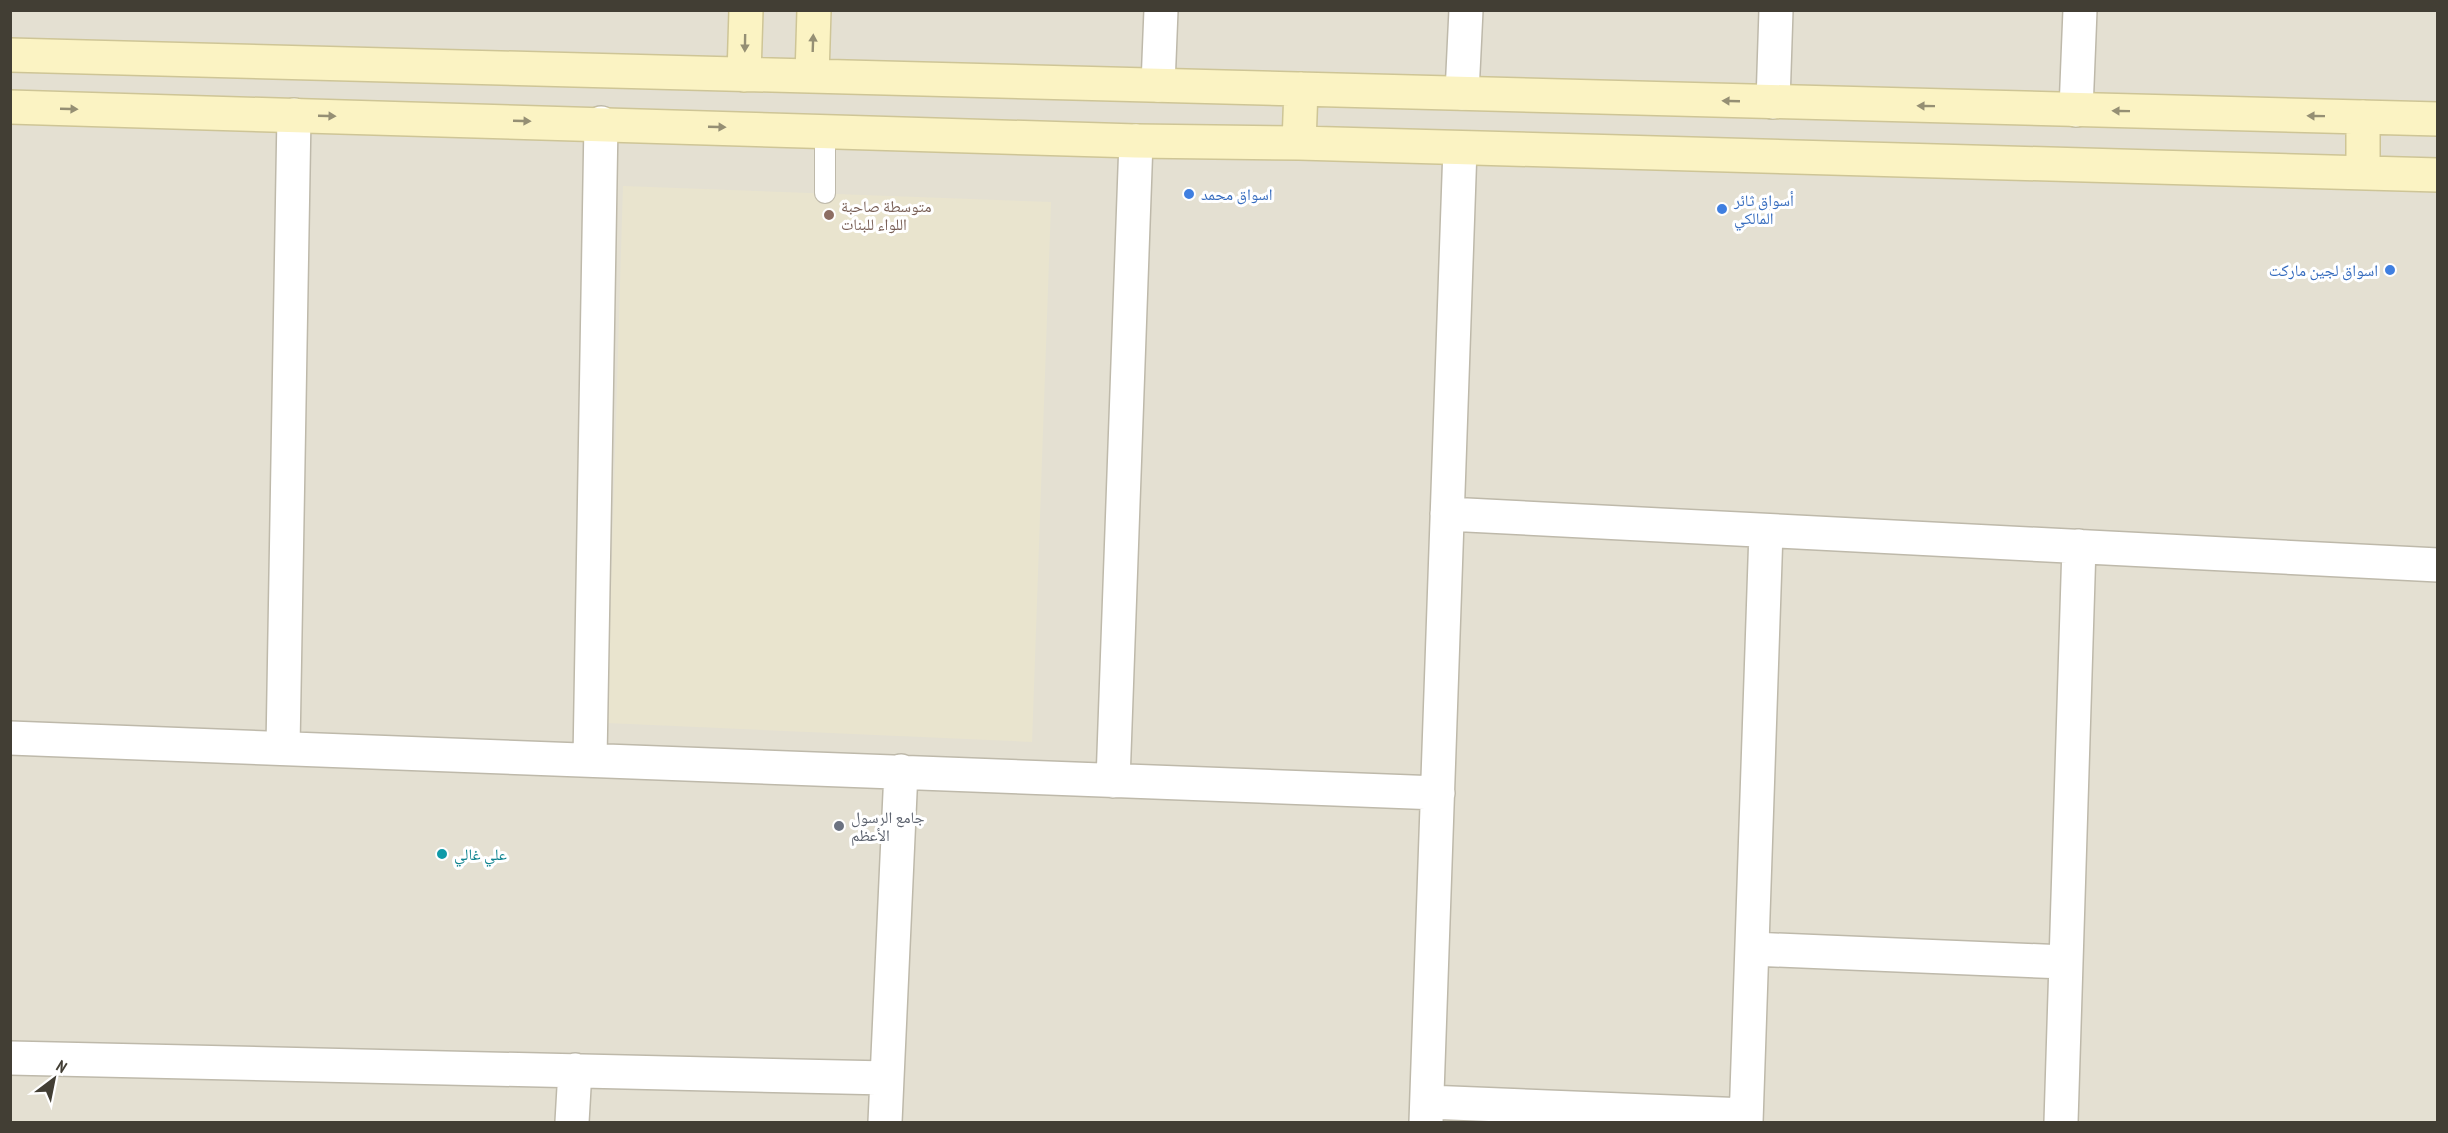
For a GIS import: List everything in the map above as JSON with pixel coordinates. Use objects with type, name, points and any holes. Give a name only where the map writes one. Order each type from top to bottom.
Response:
[{"type":"street","points":[[744,75],[746,10]]},
{"type":"street","points":[[812,76],[814,10]]},
{"type":"street","points":[[1158,85],[1161,10]]},
{"type":"street","points":[[1462,93],[1466,10]]},
{"type":"street","points":[[1773,102],[1776,10]]},
{"type":"street","points":[[2076,110],[2080,10]]},
{"type":"street","points":[[2438,119],[16,56],[16,107],[1136,141],[1299,143],[2438,176]]},
{"type":"street","points":[[1299,143],[1301,89]]},
{"type":"street","points":[[283,748],[294,115]]},
{"type":"street","points":[[2362,117],[2363,173]]},
{"type":"street","points":[[590,760],[601,123]]},
{"type":"street","points":[[1113,781],[1136,141]]},
{"type":"street","points":[[1460,148],[1427,1112],[1746,1119],[1766,531]]},
{"type":"street","points":[[1448,514],[2438,565]]},
{"type":"street","points":[[2061,1122],[2079,546]]},
{"type":"street","points":[[10,738],[1438,793]]},
{"type":"street","points":[[885,1122],[901,771]]},
{"type":"street","points":[[1752,949],[2066,962]]},
{"type":"street","points":[[10,1058],[887,1078]]},
{"type":"street","points":[[572,1122],[575,1071]]},
{"type":"lane","points":[[825,131],[825,193]]},
{"type":"shaded area","points":[[11,11],[2437,11],[2437,1122],[11,1122]]},
{"type":"shaded area","points":[[623,186],[1051,202],[1032,742],[607,723]]},
{"type":"place","name":"اسواق محمد","points":[[1189,194]]},
{"type":"place","name":"أسواق ثائر المالكي","points":[[1722,209]]},
{"type":"place","name":"متوسطة صاحبة اللواء للبنات","points":[[829,215]]},
{"type":"place","name":"اسواق لجين ماركت","points":[[2390,270]]},
{"type":"place","name":"جامع الرسول الأعظم","points":[[839,826]]},
{"type":"place","name":"علي غالي","points":[[442,854]]}]
